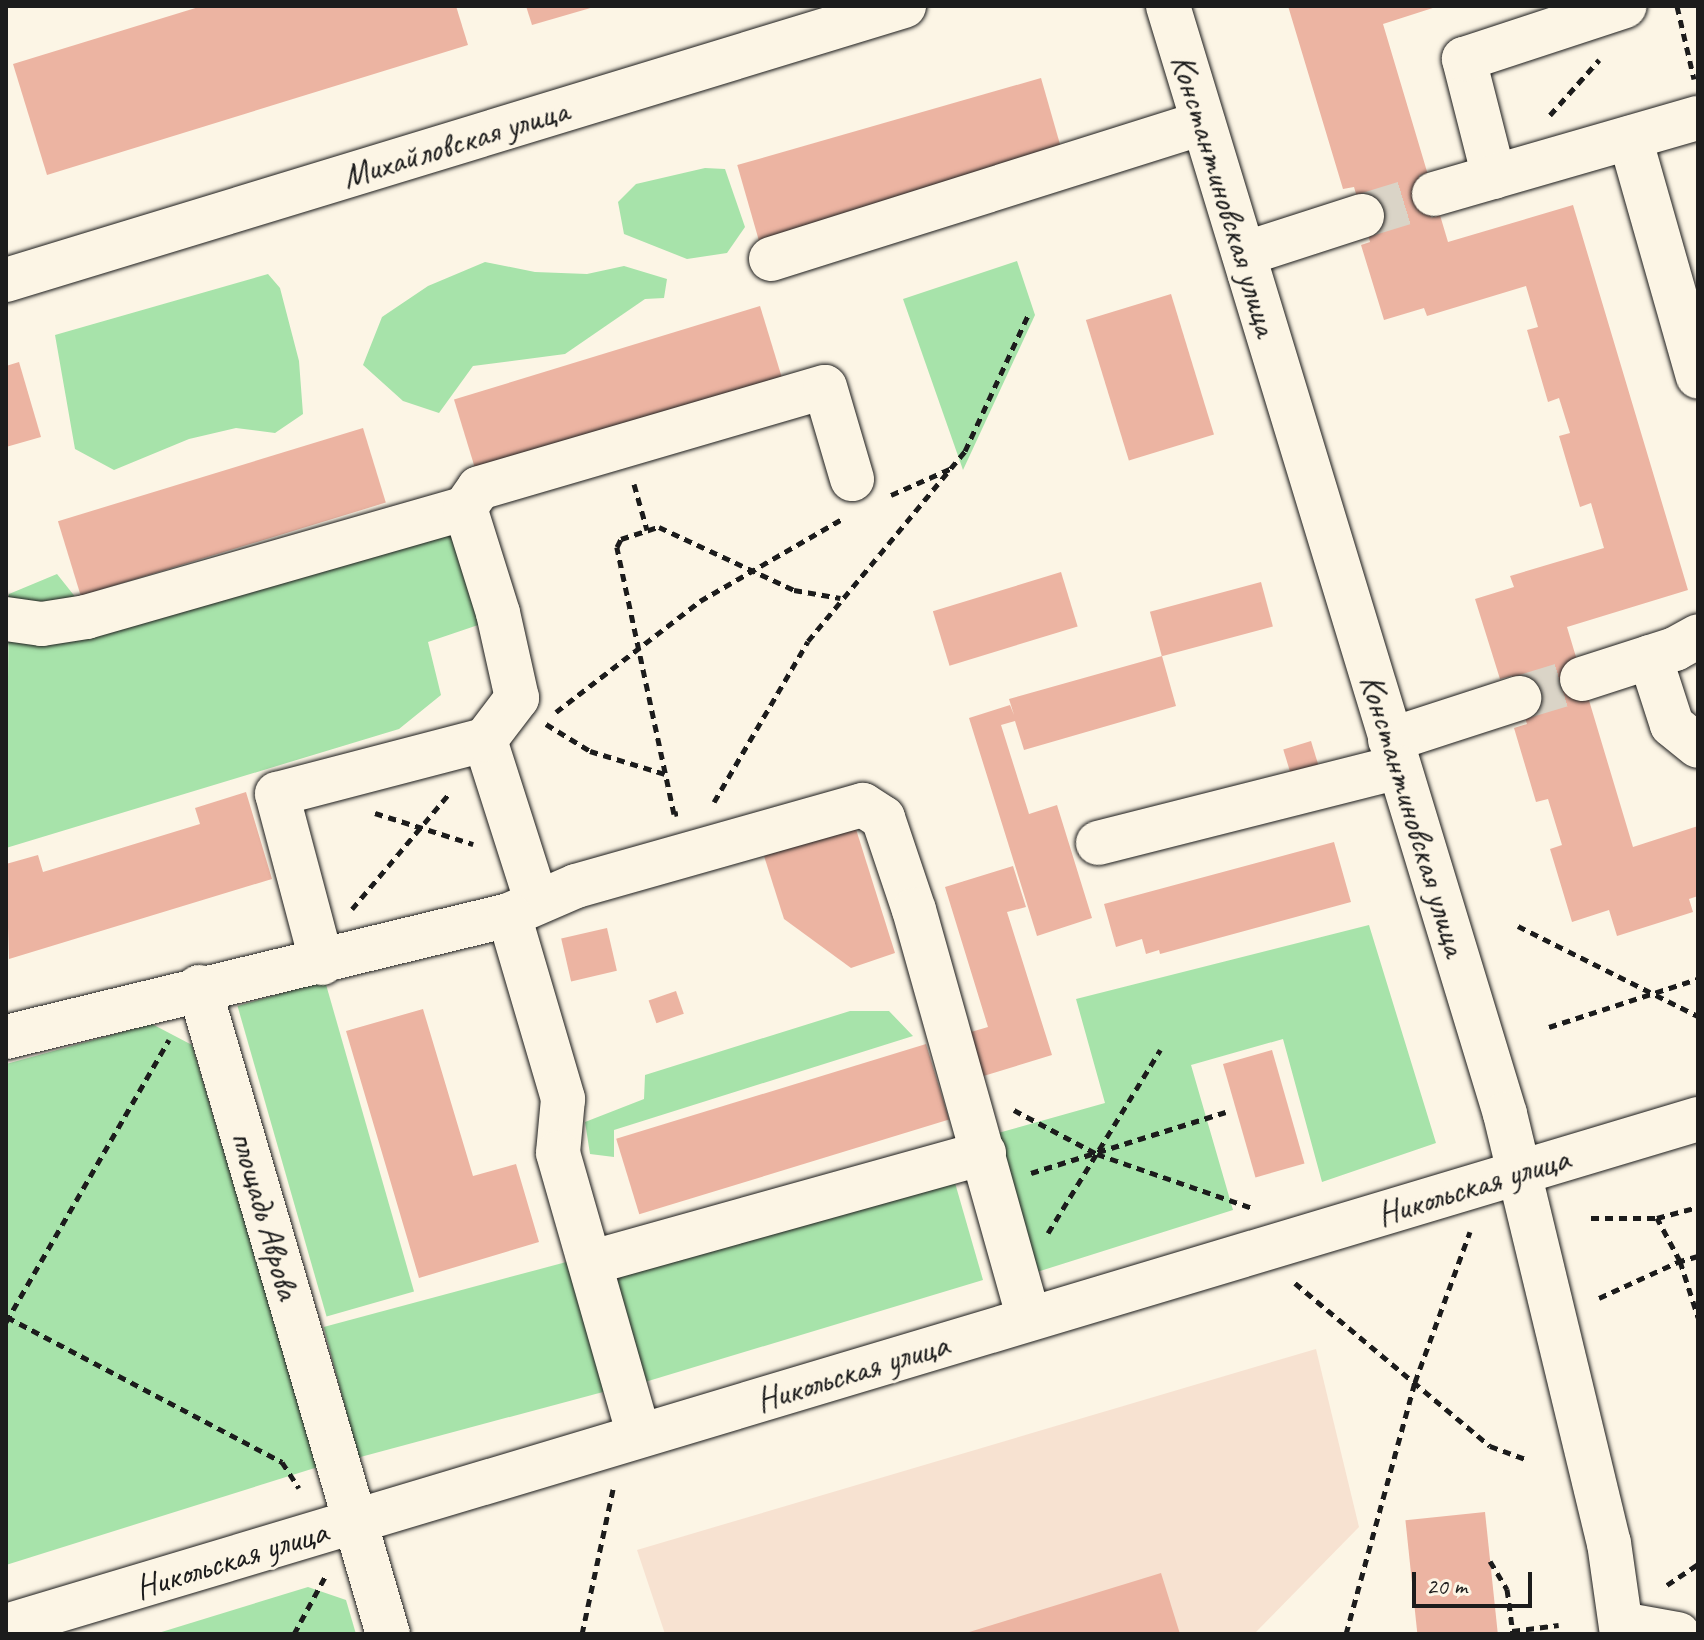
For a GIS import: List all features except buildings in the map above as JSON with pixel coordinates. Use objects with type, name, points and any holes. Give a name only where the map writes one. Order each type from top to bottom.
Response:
[{"type":"street","name":"Михайловская улица","points":[[6,280],[904,6]]},
{"type":"street","name":"Константиновская улица","points":[[1168,6],[1520,1172],[1609,1543],[1621,1629]]},
{"type":"street","points":[[1494,177],[1464,59],[1625,6]]},
{"type":"street","points":[[1434,194],[1698,118]]},
{"type":"street","points":[[771,259],[1203,123]]},
{"type":"street","points":[[1630,138],[1698,377]]},
{"type":"street","points":[[1244,254],[1362,216]]},
{"type":"street","points":[[6,619],[42,624],[86,617],[465,508],[479,488],[825,387],[863,496]]},
{"type":"street","points":[[320,956],[277,794],[485,740],[517,698],[498,613],[465,508]]},
{"type":"street","points":[[1582,679],[1650,657],[1698,636]]},
{"type":"street","points":[[1650,657],[1672,725],[1698,746]]},
{"type":"street","points":[[1098,843],[1394,753],[1519,698]]},
{"type":"street","points":[[485,740],[523,892],[563,1099],[558,1153],[593,1262],[639,1436]]},
{"type":"street","points":[[6,1037],[320,956],[523,892],[711,847],[863,805],[883,818],[964,1083],[1024,1300]]},
{"type":"street","name":"площадь Аврова","points":[[199,987],[388,1634]]},
{"type":"street","name":"Никольская улица","points":[[6,1626],[639,1436],[1024,1300],[1520,1172],[1698,1119]]},
{"type":"street","points":[[593,1262],[988,1169]]},
{"type":"street","points":[[1621,1629],[1678,1634]]},
{"type":"path","points":[[1677,6],[1698,94]]},
{"type":"path","points":[[1547,119],[1604,54]]},
{"type":"path","points":[[711,847],[710,808],[808,641],[840,598],[965,451],[1028,315]]},
{"type":"path","points":[[665,774],[590,751],[542,722],[638,648],[863,496],[952,468]]},
{"type":"path","points":[[686,812],[674,814],[617,547],[621,539],[659,527],[794,590],[840,598]]},
{"type":"path","points":[[320,956],[473,764],[485,740]]},
{"type":"path","points":[[364,810],[421,828],[523,892]]},
{"type":"path","points":[[1518,926],[1698,1016]]},
{"type":"path","points":[[1549,1027],[1698,979]]},
{"type":"path","points":[[177,1026],[7,1319],[282,1462],[303,1495]]},
{"type":"path","points":[[1024,1300],[1097,1154],[1160,1050]]},
{"type":"path","points":[[964,1083],[1097,1154],[1256,1210]]},
{"type":"path","points":[[988,1169],[1097,1154],[1226,1112]]},
{"type":"path","points":[[1591,1218],[1657,1218],[1698,1207]]},
{"type":"path","points":[[1657,1218],[1680,1261],[1698,1317]]},
{"type":"path","points":[[1346,1634],[1415,1382],[1470,1232]]},
{"type":"path","points":[[1599,1298],[1680,1261],[1698,1256]]},
{"type":"path","points":[[1295,1283],[1490,1446],[1528,1460]]},
{"type":"path","points":[[582,1634],[613,1488]]},
{"type":"path","points":[[1490,1561],[1507,1589],[1513,1633],[1559,1625]]},
{"type":"path","points":[[1667,1585],[1698,1564]]},
{"type":"path","points":[[294,1634],[323,1578]]},
{"type":"shaded area","points":[[1316,1349],[1359,1527],[1254,1634],[665,1634],[637,1550]]},
{"type":"green space","points":[[705,168],[725,169],[745,227],[727,253],[687,259],[624,234],[618,202],[636,184]]},
{"type":"green space","points":[[1017,261],[1035,315],[963,470],[903,299]]},
{"type":"green space","points":[[485,262],[535,272],[587,274],[624,266],[667,279],[664,298],[645,299],[565,354],[473,366],[439,413],[403,401],[363,365],[382,317],[428,286]]},
{"type":"green space","points":[[268,274],[280,288],[299,361],[303,414],[275,433],[236,428],[189,439],[114,470],[75,449],[55,335]]},
{"type":"green space","points":[[450,518],[484,623],[428,642],[441,695],[399,729],[6,848],[9,594],[57,574],[96,623]]},
{"type":"green space","points":[[1369,925],[1436,1143],[1322,1182],[1283,1039],[1191,1065],[1233,1210],[1037,1272],[998,1133],[1105,1103],[1076,999]]},
{"type":"green space","points":[[325,981],[414,1291],[327,1317],[238,1006]]},
{"type":"green space","points":[[850,1011],[889,1011],[913,1036],[614,1130],[614,1157],[590,1154],[585,1122],[644,1099],[645,1075]]},
{"type":"green space","points":[[152,1024],[192,1045],[318,1467],[6,1565],[6,1064]]},
{"type":"green space","points":[[951,1169],[983,1280],[645,1382],[615,1285],[630,1263]]},
{"type":"green space","points":[[570,1261],[605,1391],[359,1457],[324,1327]]},
{"type":"green space","points":[[308,1587],[346,1600],[356,1634],[155,1634]]},
{"type":"tunnel","points":[[1362,216],[1434,194]]},
{"type":"tunnel","points":[[1519,698],[1582,679]]}]
